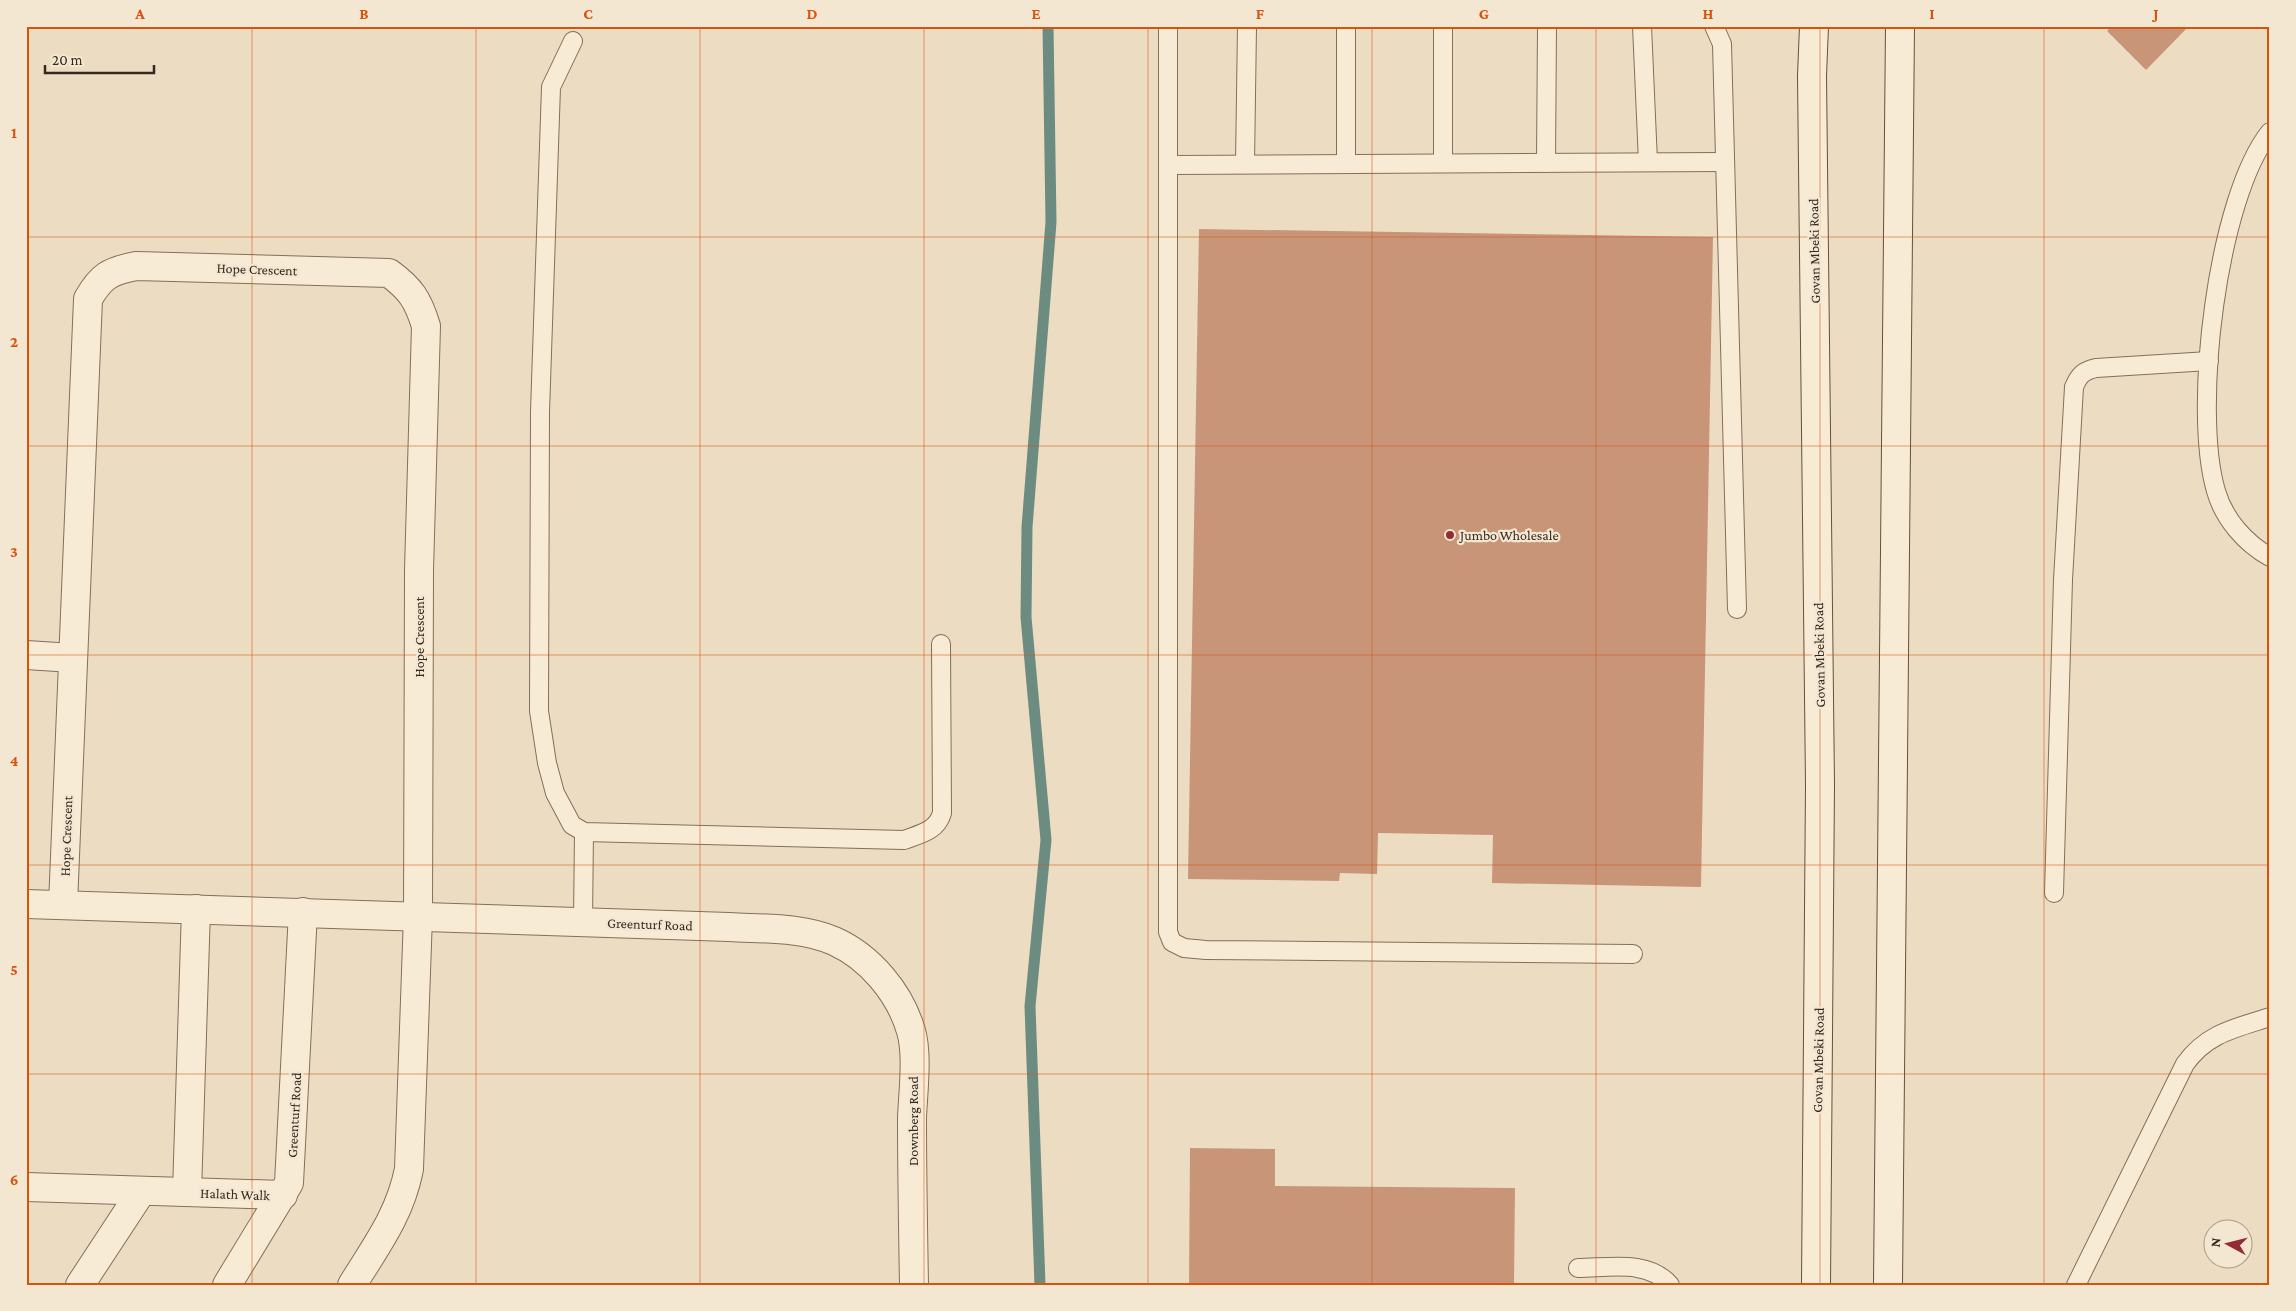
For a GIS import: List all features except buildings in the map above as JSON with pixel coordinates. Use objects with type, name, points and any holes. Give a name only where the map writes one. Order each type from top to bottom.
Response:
[{"type":"street","name":"Govan Mbeki Road","points":[[1814,26],[1812,76],[1820,785],[1816,1285]]},
{"type":"street","points":[[1888,1285],[1900,26]]},
{"type":"street","name":"Hope Crescent","points":[[63,905],[88,299],[100,280],[108,274],[136,266],[388,273],[402,282],[419,303],[426,326],[419,570],[418,916]]},
{"type":"street","points":[[26,655],[73,658]]},
{"type":"street","name":"Greenturf Road","points":[[26,904],[583,921],[795,930],[835,941],[872,968]]},
{"type":"street","points":[[187,1192],[196,909]]},
{"type":"street","name":"Greenturf Road","points":[[282,1196],[289,1183],[291,1169],[303,912]]},
{"type":"street","points":[[352,1285],[397,1212],[405,1192],[409,1169],[418,916]]},
{"type":"street","name":"Downberg Road","points":[[872,968],[888,985],[902,1008],[911,1032],[914,1073],[912,1116],[914,1285]]},
{"type":"street","name":"Halath Walk","points":[[26,1187],[282,1196],[227,1285]]},
{"type":"street","points":[[80,1285],[141,1192]]},
{"type":"lane","points":[[1168,26],[1170,164],[1168,932],[1172,942],[1184,948],[1206,950],[1633,954]]},
{"type":"lane","points":[[1245,164],[1247,26]]},
{"type":"lane","points":[[1346,26],[1346,164]]},
{"type":"lane","points":[[1443,26],[1443,163]]},
{"type":"lane","points":[[1546,163],[1547,26]]},
{"type":"lane","points":[[1642,26],[1648,162]]},
{"type":"lane","points":[[1714,26],[1722,44],[1737,609]]},
{"type":"lane","points":[[573,41],[550,87],[540,412],[539,711],[547,763],[555,793],[572,825],[584,832],[904,840],[926,832],[935,827],[942,813],[941,644]]},
{"type":"lane","points":[[2270,132],[2260,144],[2238,196],[2225,244],[2210,336],[2208,434],[2216,492],[2234,528],[2258,550],[2270,557]]},
{"type":"lane","points":[[1170,164],[1724,162]]},
{"type":"lane","points":[[2054,893],[2062,580],[2074,387],[2079,376],[2087,370],[2096,368],[2209,361]]},
{"type":"lane","points":[[583,921],[584,832]]},
{"type":"lane","points":[[2076,1285],[2176,1081],[2193,1053],[2208,1040],[2270,1016]]},
{"type":"lane","points":[[1578,1268],[1634,1267],[1656,1272],[1670,1285]]},
{"type":"waterway","points":[[1040,1285],[1030,1006],[1046,840],[1026,617],[1027,527],[1051,222],[1048,26]]},
{"type":"place","name":"Jumbo Wholesale","points":[[1450,535]]}]
